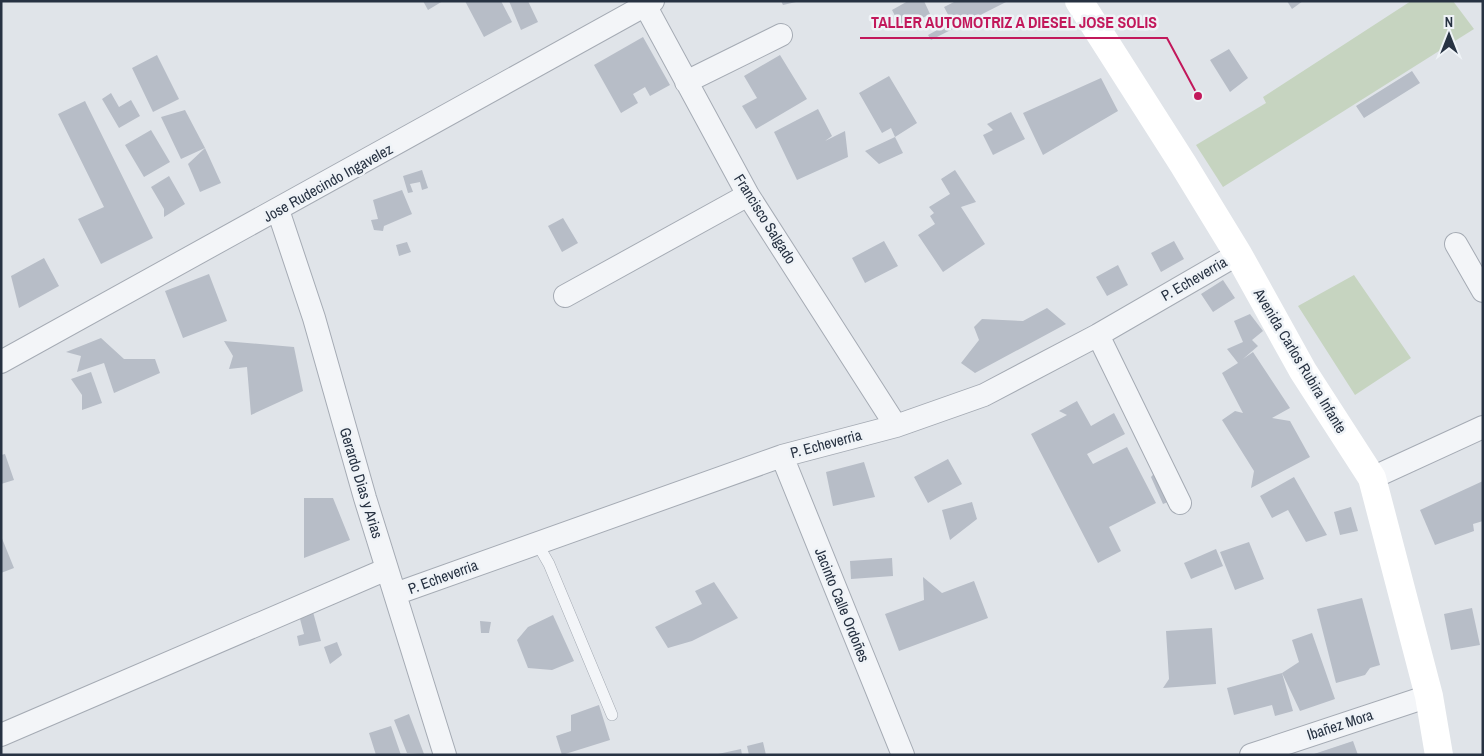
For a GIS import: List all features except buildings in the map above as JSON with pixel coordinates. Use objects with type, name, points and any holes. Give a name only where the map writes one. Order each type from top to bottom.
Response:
[{"type":"street","name":"Avenida Carlos Rubira Infante","points":[[1079,1],[1238,254],[1303,371],[1372,478],[1429,696],[1439,755]]},
{"type":"street","name":"Francisco Salgado","points":[[649,3],[686,82],[748,195],[896,426]]},
{"type":"street","name":"Jose Rudecindo Ingavelez","points":[[1,362],[649,3]]},
{"type":"street","points":[[686,82],[781,35]]},
{"type":"street","points":[[565,296],[748,195]]},
{"type":"street","name":"Gerardo Dias y Arias","points":[[278,210],[314,318],[387,569],[445,755]]},
{"type":"street","points":[[1456,244],[1483,291]]},
{"type":"street","name":"P. Echeverria","points":[[396,594],[782,456],[896,426],[984,394],[1098,335],[1238,254]]},
{"type":"street","points":[[1098,335],[1180,503]]},
{"type":"street","points":[[1372,478],[1483,427]]},
{"type":"street","name":"Jacinto Calle Ordoñes","points":[[782,456],[903,755]]},
{"type":"street","points":[[1,735],[387,569]]},
{"type":"street","name":"Ibañez Mora","points":[[1251,755],[1429,696]]},
{"type":"lane","points":[[537,543],[549,564],[612,715]]},
{"type":"green space","points":[[1411,1],[1453,1],[1474,29],[1223,187],[1196,145],[1266,103],[1263,97]]},
{"type":"green space","points":[[1354,275],[1411,358],[1355,395],[1298,306]]},
{"type":"place","name":"TALLER AUTOMOTRIZ A DIESEL JOSE SOLIS","points":[[1198,96]]}]
